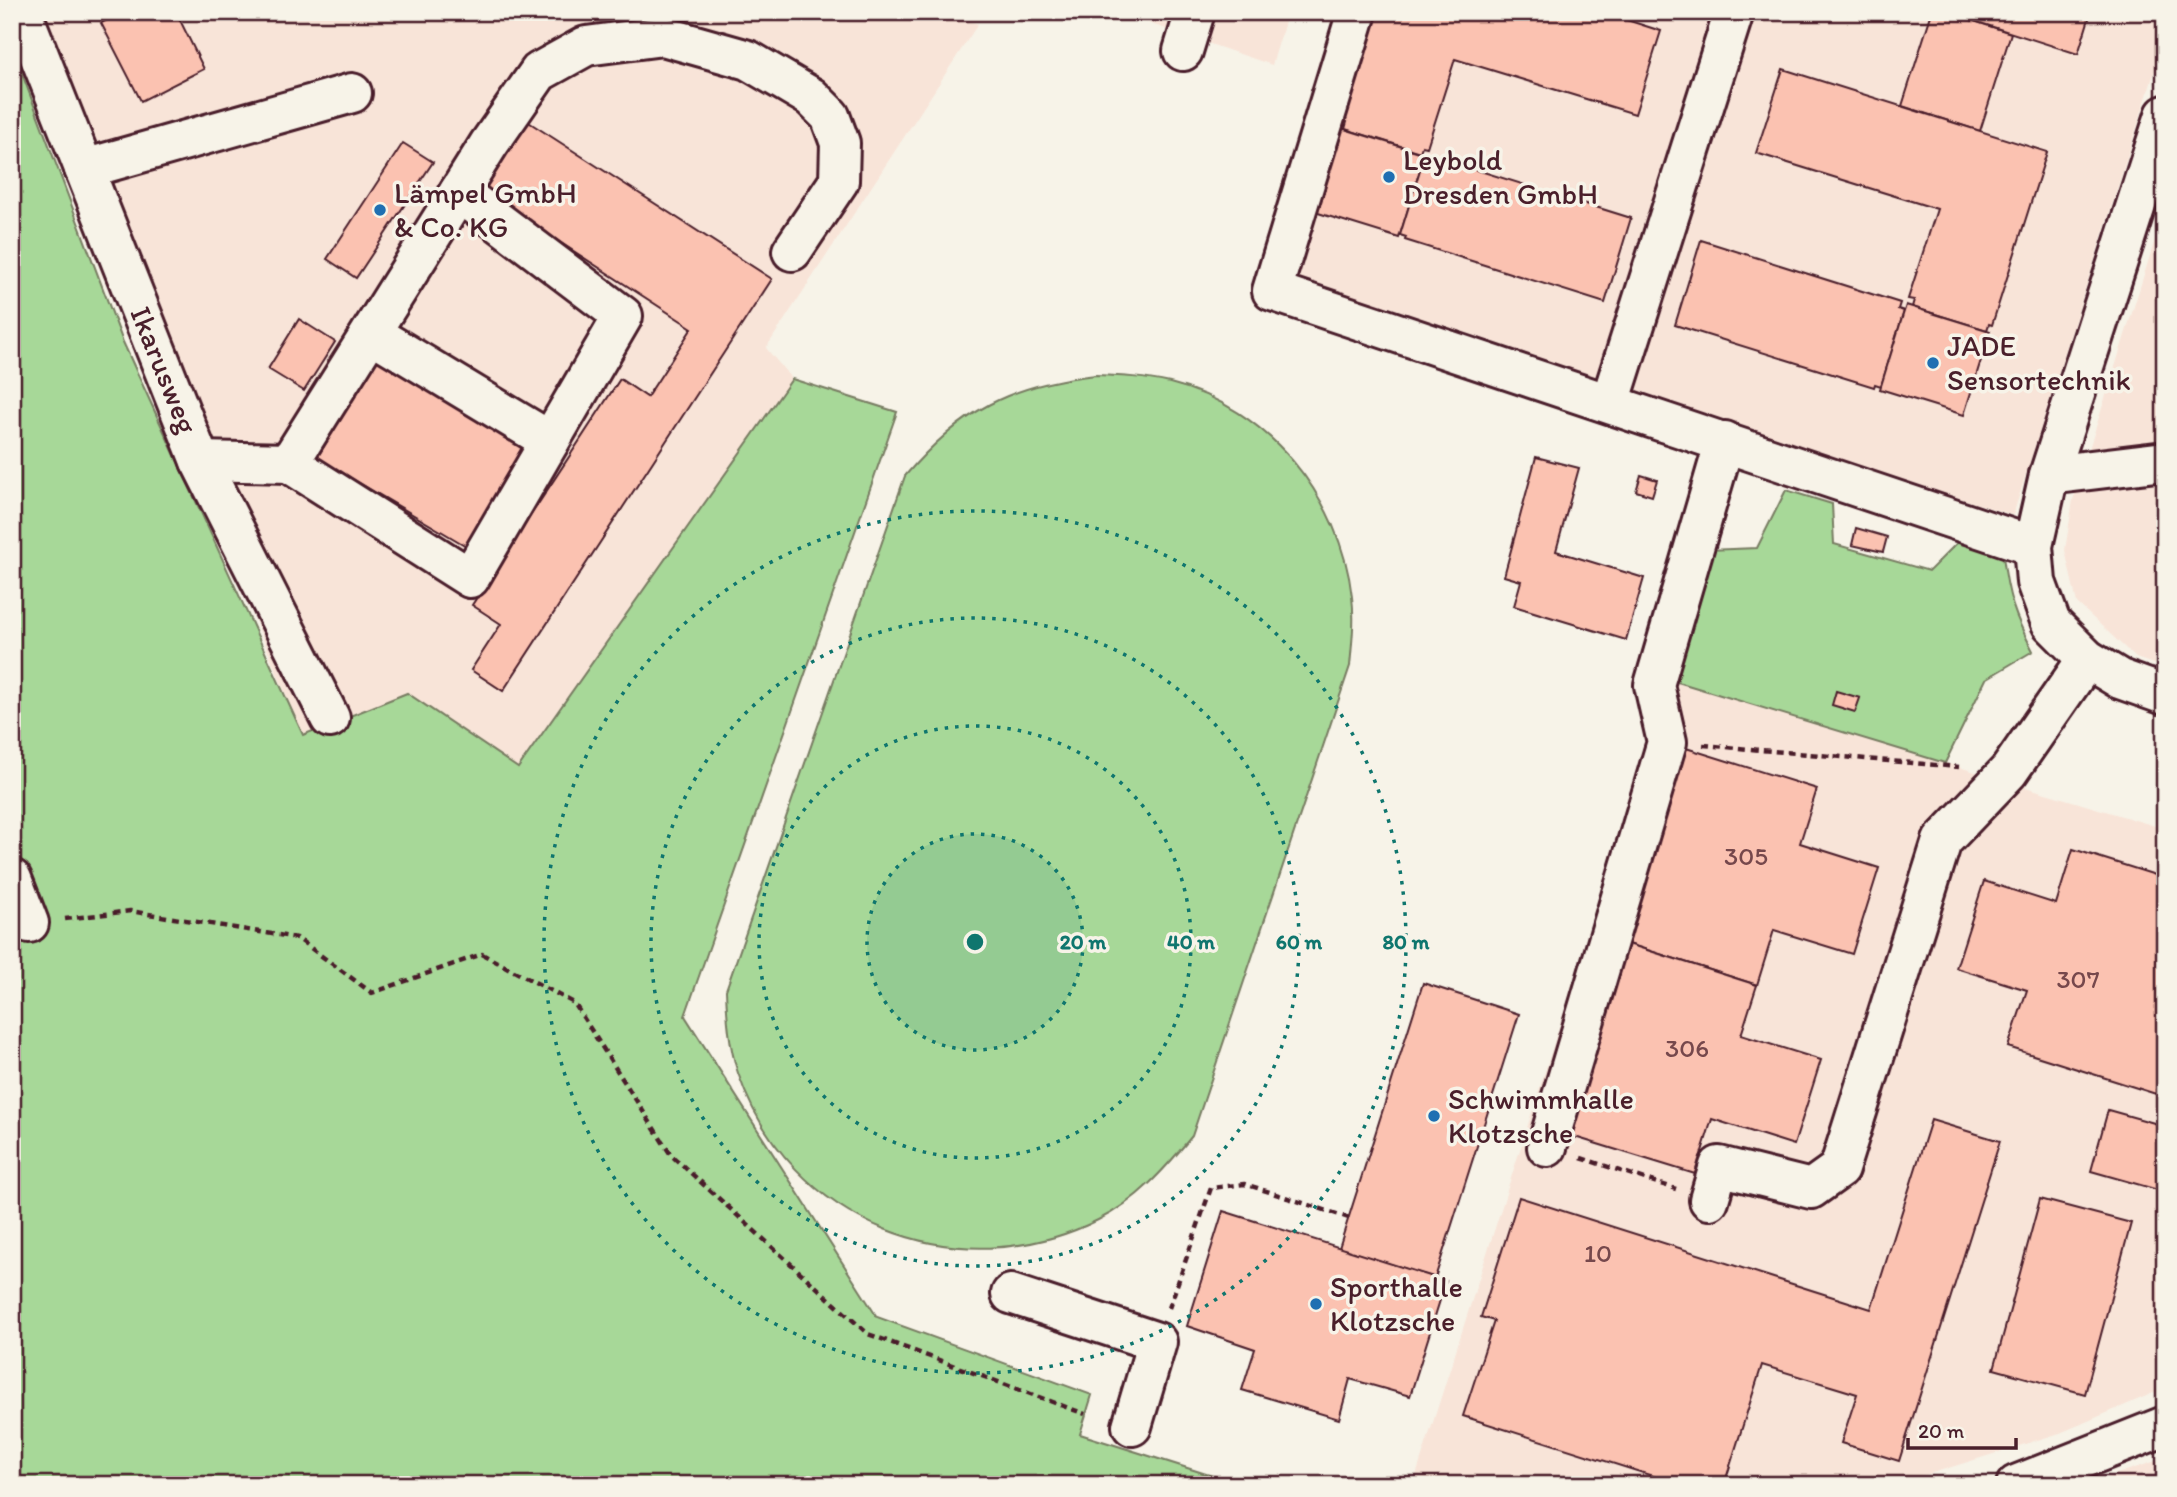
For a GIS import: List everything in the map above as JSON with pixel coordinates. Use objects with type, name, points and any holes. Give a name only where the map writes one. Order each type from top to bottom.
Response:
[{"type":"street","name":"Ikarusweg","points":[[22,12],[200,461],[330,718]]},
{"type":"street","points":[[1182,51],[1195,12]]},
{"type":"street","points":[[1357,12],[1272,291],[2033,546]]},
{"type":"street","points":[[1610,403],[1734,12]]},
{"type":"street","points":[[289,463],[459,192],[539,72],[586,46],[663,36],[748,61],[811,97],[830,116],[840,143],[839,181],[792,251]]},
{"type":"street","points":[[84,169],[352,93]]},
{"type":"street","points":[[2165,115],[2049,475],[2033,546],[2036,583],[2052,624],[2087,659],[2120,679],[2165,695]]},
{"type":"street","points":[[200,461],[289,463],[470,578],[623,316],[459,192]]},
{"type":"street","points":[[371,333],[550,441]]},
{"type":"street","points":[[1547,1147],[1667,742],[1654,685],[1725,441]]},
{"type":"street","points":[[2049,475],[2165,461]]},
{"type":"street","points":[[1709,1200],[1720,1166],[1811,1189],[1839,1169],[1942,841],[2009,771],[2087,659]]},
{"type":"street","points":[[12,879],[29,923]]},
{"type":"street","points":[[1011,1294],[1157,1342],[1132,1426]]},
{"type":"street","points":[[2016,1485],[2165,1426]]},
{"type":"path","points":[[1667,742],[2009,771]]},
{"type":"path","points":[[29,923],[130,911],[297,938],[372,993],[482,954],[574,1003],[671,1155],[869,1334],[1086,1415]]},
{"type":"path","points":[[1547,1147],[1709,1200]]},
{"type":"path","points":[[1157,1342],[1211,1188],[1245,1184],[1349,1218]]},
{"type":"shaded area","points":[[12,12],[940,12],[978,24],[766,348],[792,379],[518,768],[407,693],[303,736],[12,34]]},
{"type":"shaded area","points":[[1116,12],[1288,12],[1272,65]]},
{"type":"shaded area","points":[[1370,12],[2165,12],[2165,39],[2013,515],[1295,292],[1287,268]]},
{"type":"shaded area","points":[[2165,208],[2165,668],[2136,658],[2077,603],[2065,550],[2073,500]]},
{"type":"shaded area","points":[[1670,680],[2165,829],[2165,1388],[2060,1433],[1894,1485],[1413,1485]]},
{"type":"shaded area","points":[[2165,1458],[2165,1485],[2084,1485]]},
{"type":"green space","points":[[12,47],[123,342],[303,735],[407,693],[518,768],[792,379],[897,412],[685,1016],[877,1317],[1092,1395],[1080,1434],[1241,1485],[12,1485]]},
{"type":"green space","points":[[1096,375],[1161,381],[1206,395],[1238,413],[1268,435],[1294,462],[1333,525],[1345,560],[1353,606],[1350,666],[1192,1136],[1138,1194],[1098,1220],[1044,1240],[989,1248],[936,1244],[884,1229],[837,1204],[796,1169],[762,1125],[738,1073],[732,1053],[726,990],[905,476],[946,434],[989,404],[1038,385]]},
{"type":"green space","points":[[1786,490],[1832,504],[1834,544],[1929,571],[1958,542],[2003,556],[2013,605],[2033,651],[1986,679],[1945,763],[1671,680],[1707,550],[1757,548]]},
{"type":"building","points":[[124,12],[176,12],[204,69],[141,101],[101,23]]},
{"type":"building","points":[[1377,12],[1602,12],[1661,31],[1635,114],[1455,59],[1427,147],[1422,146],[1420,152],[1345,129],[1347,122],[1343,121]]},
{"type":"building","points":[[1932,12],[1946,12],[2011,33],[1980,131],[1902,106]]},
{"type":"building","points":[[1946,12],[2091,12],[2078,54]]},
{"type":"building","points":[[1783,69],[2047,152],[1992,325],[1989,324],[1987,330],[1912,307],[1914,300],[1908,299],[1937,209],[1756,153]]},
{"type":"building","points":[[527,121],[772,279],[503,691],[471,670],[501,624],[472,605],[620,379],[647,397],[692,328],[481,191]]},
{"type":"building","points":[[1341,128],[1425,154],[1399,238],[1315,212]]},
{"type":"building","name":"Lämpel GmbH & Co. KG","points":[[403,143],[433,162],[356,278],[327,259]]},
{"type":"building","points":[[1432,156],[1631,218],[1605,303],[1405,240],[1406,237],[1400,235],[1423,160],[1430,162]]},
{"type":"building","points":[[1701,240],[1900,303],[1898,309],[1904,311],[1881,386],[1875,384],[1874,387],[1675,325]]},
{"type":"building","points":[[1906,305],[1990,331],[1964,415],[1880,389]]},
{"type":"building","points":[[299,319],[335,342],[304,391],[268,369]]},
{"type":"building","points":[[376,358],[532,450],[473,550],[317,458]]},
{"type":"building","points":[[1536,457],[1579,468],[1556,551],[1644,578],[1626,640],[1514,606],[1521,581],[1504,576]]},
{"type":"building","points":[[1641,475],[1657,480],[1652,496],[1636,491]]},
{"type":"building","points":[[1856,528],[1887,537],[1883,552],[1852,545]]},
{"type":"building","points":[[1836,691],[1860,698],[1855,712],[1832,705]]},
{"type":"building","points":[[1686,748],[1817,789],[1800,843],[1879,868],[1852,954],[1774,930],[1757,985],[1625,943]]},
{"type":"building","points":[[2073,849],[2165,878],[2165,1067],[2156,1094],[2008,1047],[2027,990],[1956,968],[1984,881],[2056,904]]},
{"type":"building","points":[[1625,943],[1757,985],[1741,1035],[1821,1060],[1794,1145],[1712,1119],[1695,1174],[1565,1134]]},
{"type":"building","name":"Schwimmhalle Klotzsche","points":[[1423,983],[1519,1014],[1435,1278],[1339,1248]]},
{"type":"building","points":[[2165,1067],[2165,1096],[2156,1094]]},
{"type":"building","points":[[2108,1110],[2165,1126],[2165,1192],[2091,1171]]},
{"type":"building","points":[[1931,1120],[2000,1141],[1899,1461],[1841,1443],[1857,1394],[1762,1365],[1724,1485],[1681,1485],[1463,1416],[1494,1321],[1481,1317],[1519,1197],[1871,1309]]},
{"type":"building","points":[[2040,1199],[2131,1223],[2085,1394],[1994,1369]]},
{"type":"building","name":"Sporthalle Klotzsche","points":[[1223,1211],[1446,1281],[1410,1396],[1350,1379],[1339,1419],[1242,1390],[1255,1349],[1187,1326]]},
{"type":"place","name":"Leybold Dresden GmbH","points":[[1389,177]]},
{"type":"place","name":"Lämpel GmbH & Co. KG","points":[[380,210]]},
{"type":"place","name":"JADE Sensortechnik","points":[[1933,363]]},
{"type":"place","name":"Schwimmhalle Klotzsche","points":[[1434,1116]]},
{"type":"place","name":"Sporthalle Klotzsche","points":[[1316,1304]]}]
